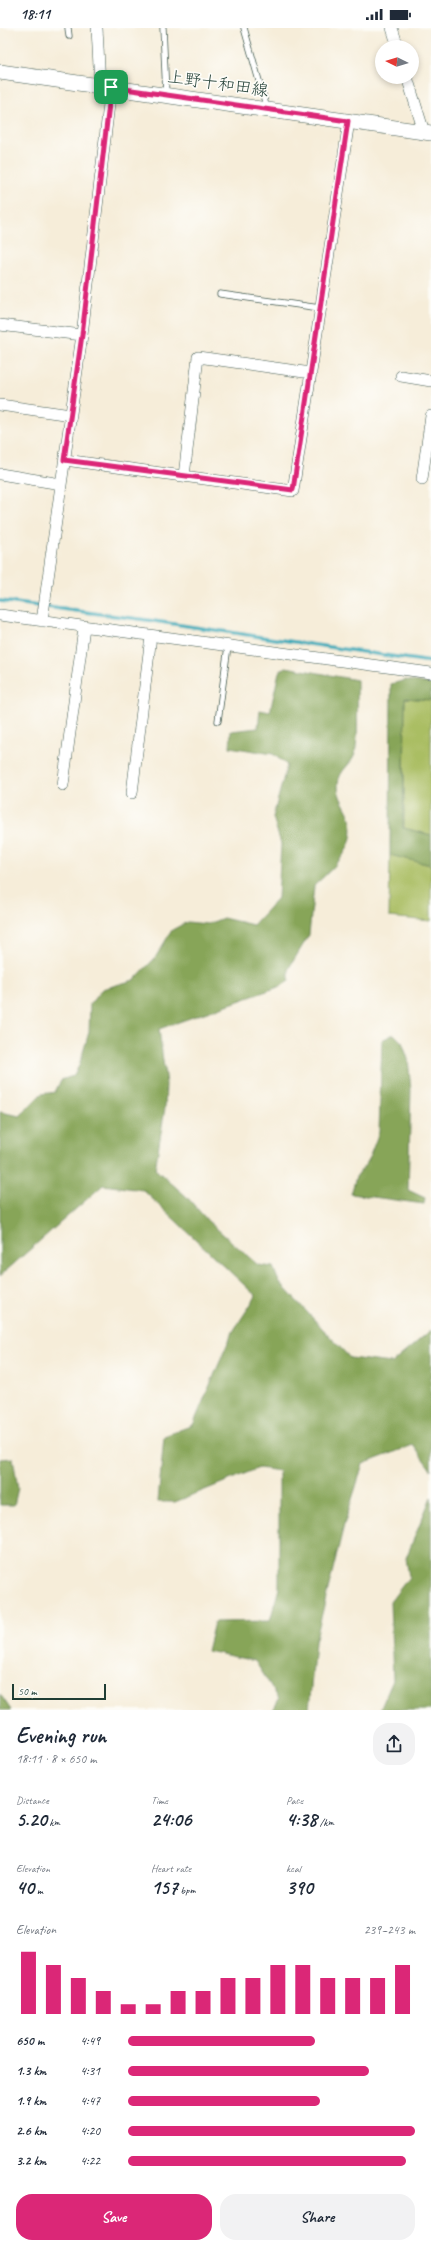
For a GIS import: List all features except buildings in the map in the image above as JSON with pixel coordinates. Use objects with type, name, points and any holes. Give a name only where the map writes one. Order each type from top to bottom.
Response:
[{"type":"main road","name":"上野十和田線","points":[[0,72],[428,133]]},
{"type":"street","points":[[42,621],[82,335],[105,86],[97,28]]},
{"type":"street","points":[[392,28],[396,40]]},
{"type":"street","points":[[410,84],[428,133]]},
{"type":"street","points":[[64,460],[293,490],[348,121]]},
{"type":"street","points":[[0,325],[82,335]]},
{"type":"street","points":[[184,476],[198,357],[311,373]]},
{"type":"street","points":[[402,376],[431,381]]},
{"type":"street","points":[[0,405],[71,415]]},
{"type":"street","points":[[422,479],[431,416]]},
{"type":"street","points":[[0,474],[61,484]]},
{"type":"street","points":[[0,615],[431,673]]},
{"type":"street","points":[[63,785],[84,627]]},
{"type":"street","points":[[132,793],[151,636]]},
{"type":"lane","points":[[68,28],[69,36]]},
{"type":"lane","points":[[163,28],[166,95]]},
{"type":"lane","points":[[244,28],[267,109]]},
{"type":"lane","points":[[220,294],[320,308]]},
{"type":"lane","points":[[218,721],[228,646]]},
{"type":"green space","points":[[286,667],[357,680],[357,727],[355,753],[352,760],[343,770],[338,784],[339,794],[350,816],[352,831],[350,841],[346,850],[335,866],[314,886],[309,935],[289,968],[289,981],[281,986],[159,1029],[166,1084],[165,1108],[155,1169],[186,1196],[208,1221],[258,1265],[273,1267],[279,1282],[350,1358],[392,1363],[431,1330],[431,1470],[413,1445],[363,1464],[344,1525],[315,1642],[309,1710],[273,1710],[279,1699],[255,1661],[207,1651],[214,1622],[270,1621],[279,1588],[279,1471],[259,1468],[175,1502],[158,1502],[164,1436],[193,1425],[232,1333],[256,1296],[143,1190],[103,1185],[0,1276],[0,1112],[20,1116],[41,1094],[55,1092],[61,1080],[73,1076],[79,1066],[89,1032],[90,1004],[102,989],[134,980],[155,958],[172,930],[187,922],[208,924],[223,918],[253,925],[278,898],[281,844],[273,817],[287,765],[273,754],[230,747],[231,731],[258,728],[260,710],[270,712],[279,672]]},
{"type":"green space","points":[[406,680],[431,684],[431,700],[405,698],[403,828],[431,835],[431,865],[390,855],[391,684]]},
{"type":"green space","points":[[405,698],[431,700],[431,835],[404,828]]},
{"type":"green space","points":[[390,855],[431,865],[431,921],[389,917]]},
{"type":"green space","points":[[394,1034],[402,1042],[408,1059],[411,1090],[408,1190],[425,1198],[424,1204],[351,1194],[356,1177],[368,1161],[379,1132],[382,1040]]},
{"type":"green space","points":[[13,1458],[18,1488],[14,1505],[0,1505],[0,1459]]},
{"type":"green space","points":[[431,1497],[431,1710],[380,1710],[393,1680],[390,1602],[409,1577],[406,1558]]},
{"type":"green space","points":[[0,1694],[11,1710],[0,1710]]},
{"type":"waterway","points":[[0,601],[147,620],[431,662]]},
{"type":"route","points":[[111,87],[348,121],[293,490],[64,460],[82,335],[111,87]]}]
